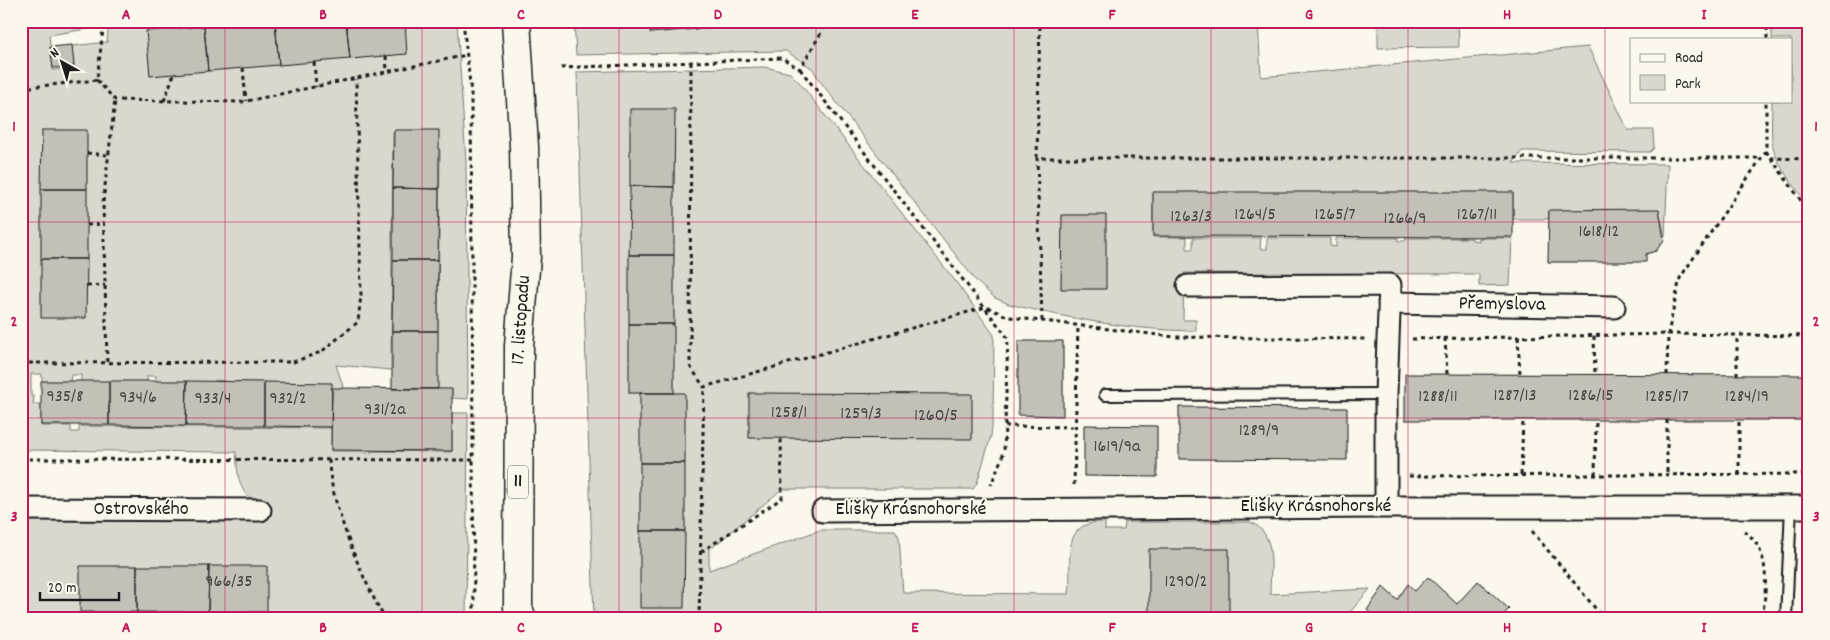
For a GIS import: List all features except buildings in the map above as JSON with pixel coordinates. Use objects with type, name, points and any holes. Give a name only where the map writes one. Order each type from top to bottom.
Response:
[{"type":"main road","name":"17. listopadu","points":[[516,21],[524,147],[526,257],[519,346],[518,608],[522,619]]},
{"type":"street","points":[[1188,286],[1390,285],[1386,394],[1386,506]]},
{"type":"street","name":"Přemyslova","points":[[1389,303],[1614,307]]},
{"type":"street","name":"Elišky Krásnohorské","points":[[823,511],[1386,506],[1800,507]]},
{"type":"street","name":"Ostrovského","points":[[21,509],[260,510]]},
{"type":"lane","points":[[1105,395],[1386,394]]},
{"type":"lane","points":[[1786,619],[1800,507]]},
{"type":"path","points":[[104,21],[98,80],[114,100],[103,203],[107,362]]},
{"type":"path","points":[[169,21],[170,28]]},
{"type":"path","points":[[463,21],[470,93],[474,619]]},
{"type":"path","points":[[800,69],[828,21]]},
{"type":"path","points":[[1040,21],[1037,158],[1042,321]]},
{"type":"path","points":[[1767,21],[1767,38]]},
{"type":"path","points":[[114,100],[246,102],[466,55]]},
{"type":"path","points":[[386,56],[387,72]]},
{"type":"path","points":[[560,68],[782,58],[800,69],[986,307],[1008,338],[1004,452],[989,490]]},
{"type":"path","points":[[314,62],[316,87]]},
{"type":"path","points":[[691,62],[690,366],[704,387],[700,619]]},
{"type":"path","points":[[243,68],[246,102]]},
{"type":"path","points":[[164,101],[174,74]]},
{"type":"path","points":[[21,363],[293,362],[321,352],[358,322],[361,295],[356,78]]},
{"type":"path","points":[[21,88],[98,80]]},
{"type":"path","points":[[1667,375],[1668,334],[1680,278],[1766,151],[1766,102]]},
{"type":"path","points":[[1766,151],[1809,212]]},
{"type":"path","points":[[87,153],[108,155]]},
{"type":"path","points":[[1037,158],[1762,158]]},
{"type":"path","points":[[1771,158],[1809,159]]},
{"type":"path","points":[[87,225],[103,224]]},
{"type":"path","points":[[87,286],[105,285]]},
{"type":"path","points":[[704,387],[986,307],[1009,316],[1175,337],[1389,339],[1668,334],[1809,336]]},
{"type":"path","points":[[1073,493],[1078,326]]},
{"type":"path","points":[[1737,335],[1737,375]]},
{"type":"path","points":[[1594,336],[1595,375]]},
{"type":"path","points":[[1518,337],[1520,375]]},
{"type":"path","points":[[1445,338],[1447,374]]},
{"type":"path","points":[[1808,376],[1809,352]]},
{"type":"path","points":[[1521,475],[1523,420]]},
{"type":"path","points":[[1595,475],[1596,420]]},
{"type":"path","points":[[1666,420],[1667,474]]},
{"type":"path","points":[[1739,474],[1740,420]]},
{"type":"path","points":[[1005,426],[1075,427]]},
{"type":"path","points":[[701,552],[782,498],[781,438]]},
{"type":"path","points":[[21,459],[474,460]]},
{"type":"path","points":[[329,460],[329,474],[335,500],[347,534],[386,619]]},
{"type":"path","points":[[1386,477],[1809,474]]},
{"type":"path","points":[[1539,527],[1529,527],[1604,619]]},
{"type":"path","points":[[1742,530],[1747,532],[1760,550],[1765,566],[1766,594],[1762,619]]},
{"type":"path","points":[[104,612],[104,619]]},
{"type":"path","points":[[174,612],[174,619]]},
{"type":"path","points":[[246,612],[246,619]]},
{"type":"green space","points":[[21,21],[97,21],[96,26],[93,28],[49,35],[53,70],[74,67],[72,46],[107,42],[109,21],[457,21],[466,161],[468,399],[452,398],[452,390],[437,390],[440,150],[393,132],[391,370],[336,365],[343,386],[342,389],[333,390],[226,383],[226,381],[215,380],[215,383],[156,382],[156,376],[147,376],[147,382],[81,382],[81,375],[71,375],[70,382],[42,382],[42,374],[31,374],[31,396],[34,396],[33,404],[41,404],[41,426],[71,426],[71,432],[79,432],[79,426],[331,428],[331,451],[364,451],[364,453],[371,453],[371,451],[452,452],[452,413],[468,413],[466,619],[21,619],[21,520],[261,521],[260,503],[247,495],[240,483],[236,452],[21,450]]},
{"type":"green space","points":[[574,21],[1258,21],[1261,77],[1588,47],[1628,130],[1653,130],[1654,148],[1650,152],[1522,151],[1513,163],[1668,164],[1665,237],[1659,210],[1549,211],[1548,219],[1513,219],[1513,194],[1153,193],[1153,237],[1187,237],[1187,249],[1193,249],[1193,238],[1261,238],[1260,249],[1267,249],[1267,238],[1330,238],[1330,246],[1336,247],[1336,238],[1398,238],[1398,241],[1405,241],[1406,238],[1472,238],[1472,240],[1479,241],[1479,238],[1512,238],[1510,285],[1479,286],[1479,274],[1184,273],[1183,320],[1196,320],[1196,331],[1101,323],[1009,304],[995,298],[976,281],[819,80],[813,69],[786,51],[576,55]]},
{"type":"green space","points":[[1378,21],[1458,21],[1459,47],[1378,48]]},
{"type":"green space","points":[[1772,21],[1809,21],[1809,206],[1781,167],[1772,141],[1772,102],[1792,102],[1792,38],[1772,38]]},
{"type":"green space","points":[[765,67],[790,73],[799,82],[956,282],[994,335],[991,436],[977,483],[973,489],[782,489],[713,547],[709,546],[709,570],[820,530],[895,530],[899,537],[903,593],[1069,594],[1071,545],[1074,536],[1080,528],[1090,523],[1105,522],[1105,530],[1124,530],[1125,522],[1250,522],[1259,527],[1269,543],[1271,564],[1270,594],[1370,589],[1344,619],[594,619],[577,72]]}]
